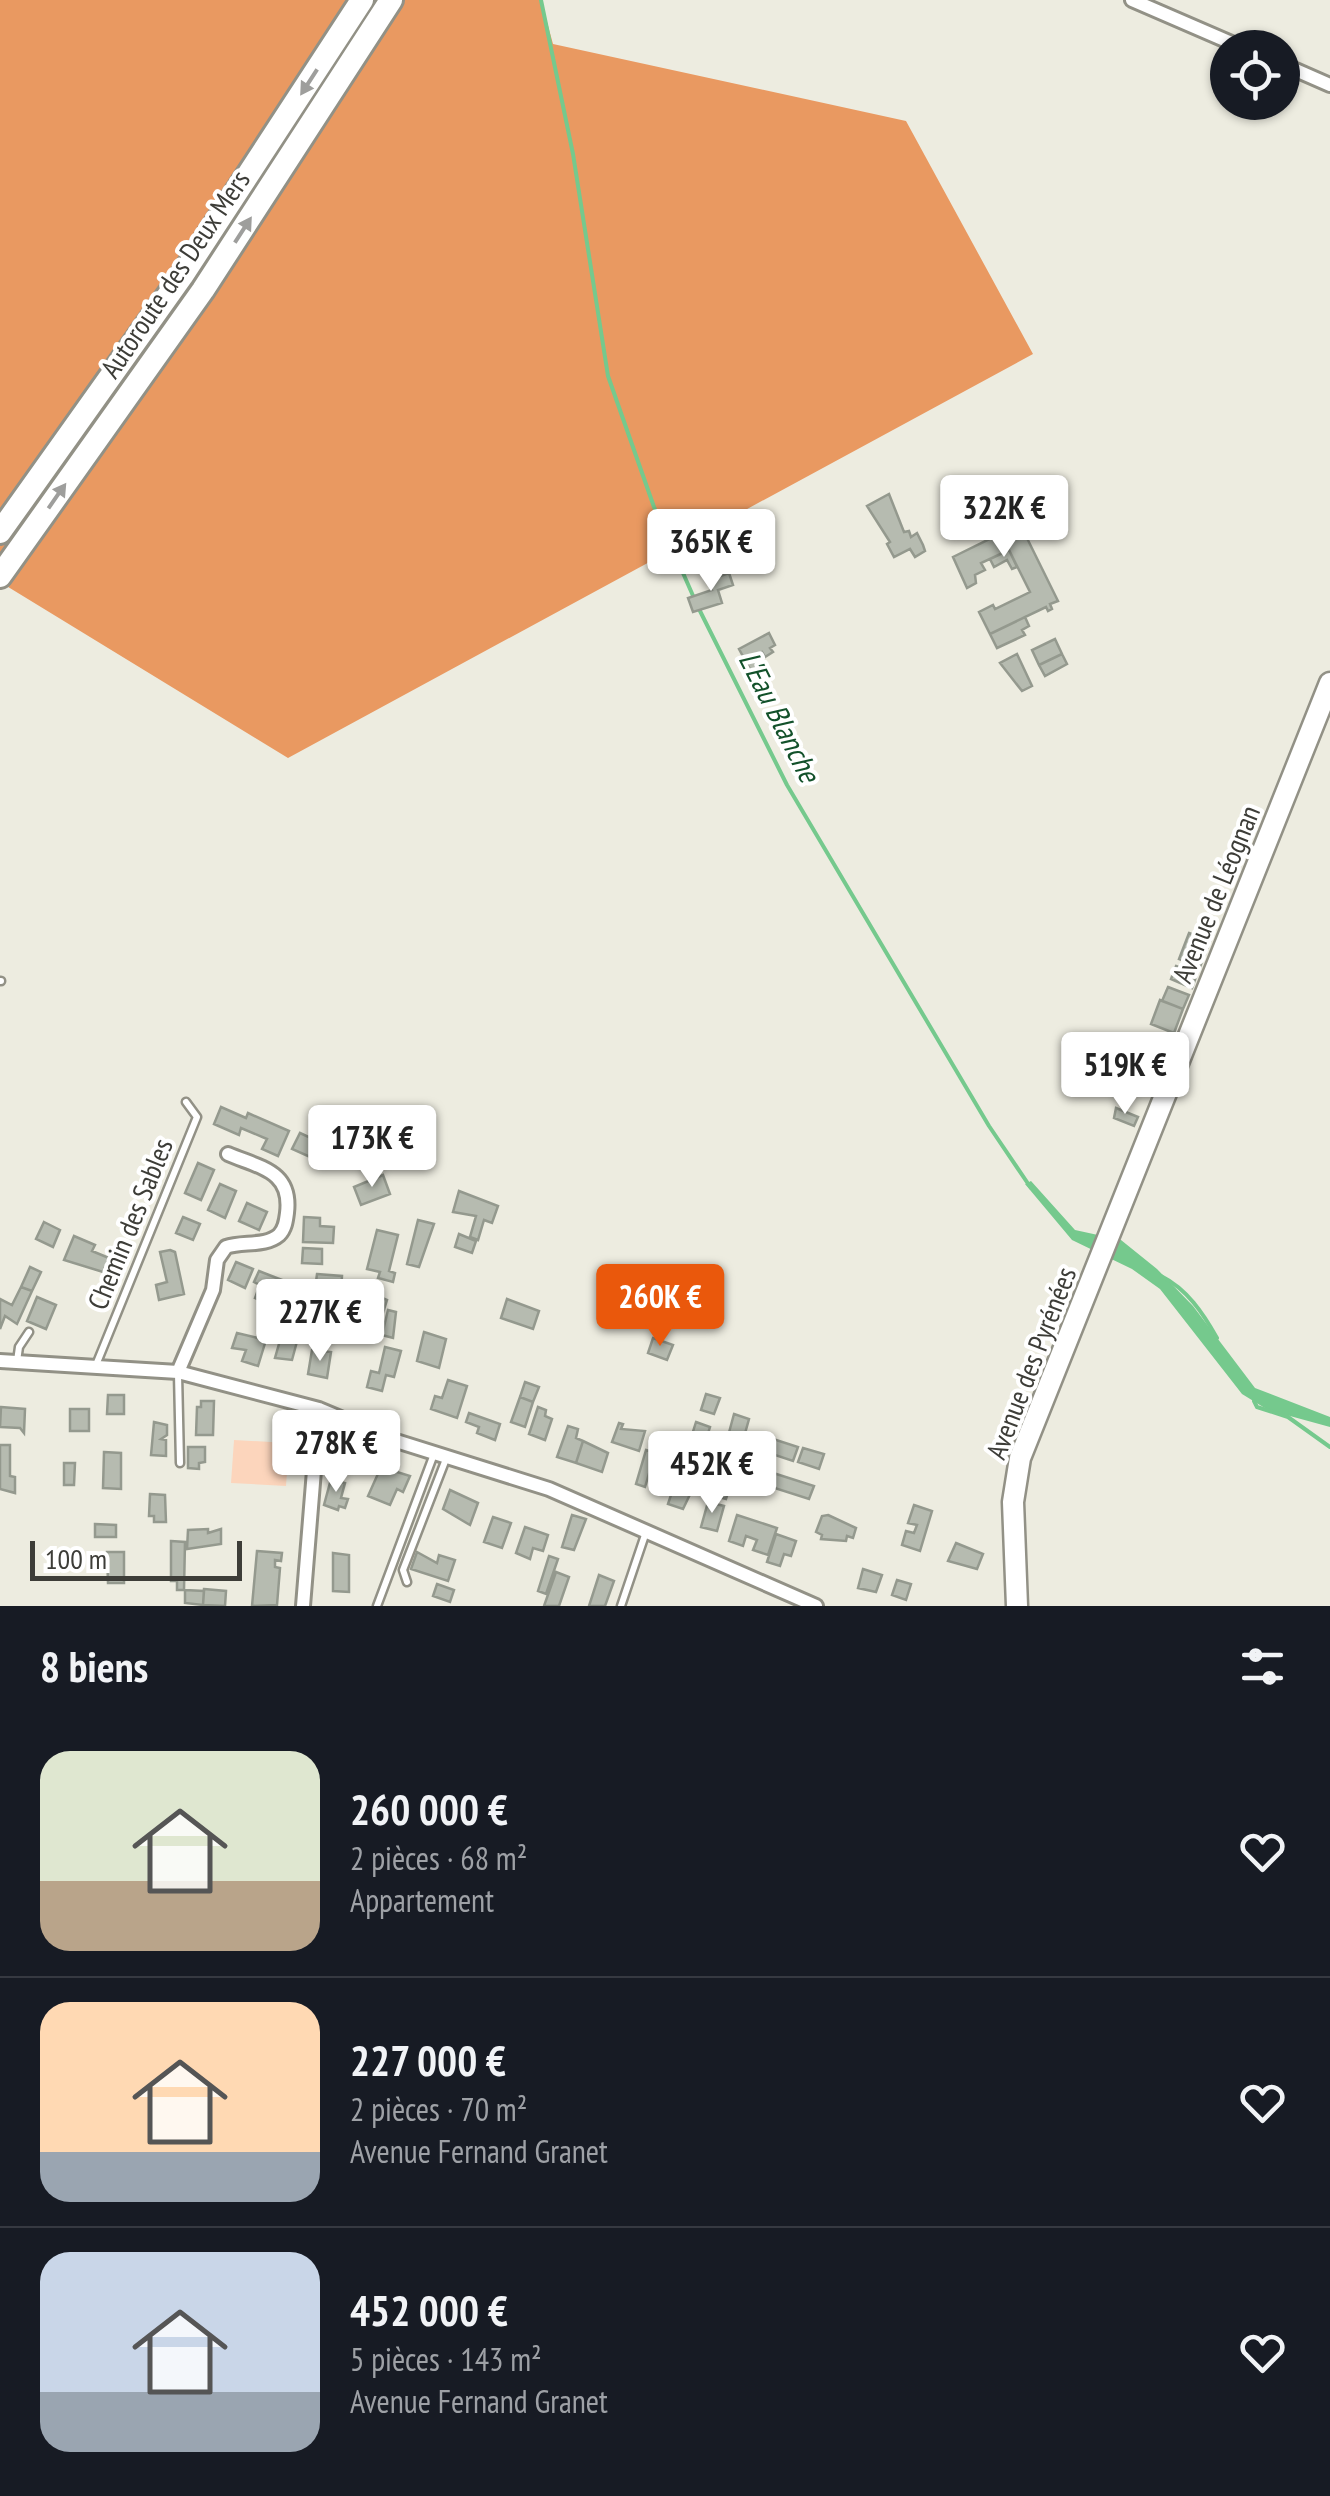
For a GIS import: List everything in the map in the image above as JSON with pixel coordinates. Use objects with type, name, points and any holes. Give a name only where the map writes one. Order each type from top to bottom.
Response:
[{"type":"highway","name":"Autoroute des Deux Mers","points":[[0,532],[182,276],[362,0]]},
{"type":"highway","name":"Autoroute des Deux Mers","points":[[0,576],[203,290],[391,0]]},
{"type":"main road","name":"Avenue de Léognan","points":[[1100,1258],[1330,683]]},
{"type":"main road","name":"Avenue des Pyrénées","points":[[1017,1606],[1013,1502],[1020,1458],[1100,1258]]},
{"type":"street","points":[[1132,0],[1210,34]]},
{"type":"street","points":[[1300,72],[1330,85]]},
{"type":"street","points":[[178,1372],[213,1290],[216,1260],[226,1248],[264,1242],[278,1236],[286,1225],[288,1190],[282,1179],[228,1154]]},
{"type":"street","points":[[0,1361],[178,1372],[319,1409],[440,1456],[549,1488],[816,1606]]},
{"type":"street","points":[[304,1606],[319,1409]]},
{"type":"lane","name":"Chemin des Sables","points":[[96,1365],[198,1117],[186,1102]]},
{"type":"lane","points":[[17,1362],[19,1347],[29,1332]]},
{"type":"lane","points":[[178,1372],[180,1463]]},
{"type":"lane","points":[[407,1582],[404,1570],[440,1456]]},
{"type":"lane","points":[[377,1606],[440,1456]]},
{"type":"lane","points":[[621,1606],[646,1532]]},
{"type":"shaded area","points":[[0,0],[541,0],[553,44],[906,121],[1033,354],[288,758],[0,582]]},
{"type":"shaded area","points":[[1031,1181],[1075,1230],[1121,1240],[1157,1269],[1193,1306],[1255,1388],[1330,1417],[1330,1427],[1268,1410],[1242,1394],[1160,1289],[1132,1269],[1072,1240],[1025,1184]]},
{"type":"shaded area","points":[[234,1440],[289,1443],[286,1486],[231,1483]]},
{"type":"building","points":[[889,494],[904,532],[909,531],[911,537],[917,533],[923,545],[925,551],[915,557],[910,549],[894,557],[887,544],[890,542],[867,506]]},
{"type":"building","points":[[1020,524],[1058,601],[1050,604],[1052,609],[1048,611],[1046,607],[990,634],[979,612],[993,605],[995,609],[1030,592],[1009,550],[981,563],[985,570],[975,575],[976,583],[967,588],[953,557]]},
{"type":"building","points":[[1009,550],[1017,567],[1012,569],[1007,560],[994,567],[990,559]]},
{"type":"building","points":[[729,573],[733,585],[718,590],[722,603],[693,612],[688,598],[712,590],[709,580]]},
{"type":"building","points":[[1025,617],[1029,626],[1022,630],[1025,635],[997,648],[990,634]]},
{"type":"building","points":[[769,633],[775,645],[770,648],[773,652],[765,657],[762,652],[757,655],[767,674],[756,680],[739,649]]},
{"type":"building","points":[[1055,639],[1062,654],[1039,665],[1032,650]]},
{"type":"building","points":[[1017,654],[1032,686],[1022,691],[1000,663]]},
{"type":"building","points":[[1062,654],[1067,664],[1045,676],[1039,665]]},
{"type":"building","points":[[1189,933],[1210,941],[1200,967],[1179,959]]},
{"type":"building","points":[[1176,966],[1197,974],[1192,988],[1171,979]]},
{"type":"building","points":[[1168,987],[1189,995],[1183,1009],[1162,1001]]},
{"type":"building","points":[[1160,1000],[1183,1009],[1174,1033],[1151,1024]]},
{"type":"building","points":[[1135,1040],[1153,1046],[1147,1060],[1130,1053]]},
{"type":"building","points":[[1130,1053],[1147,1060],[1134,1085],[1123,1081]]},
{"type":"building","points":[[221,1107],[246,1118],[248,1113],[289,1131],[278,1156],[262,1149],[267,1139],[241,1128],[239,1135],[214,1124]]},
{"type":"building","points":[[1116,1108],[1138,1117],[1134,1126],[1114,1118]]},
{"type":"building","points":[[300,1133],[324,1144],[317,1160],[292,1149]]},
{"type":"building","points":[[409,1134],[422,1138],[417,1153],[404,1148]]},
{"type":"building","points":[[198,1163],[214,1170],[201,1200],[185,1193]]},
{"type":"building","points":[[383,1175],[390,1194],[361,1205],[354,1187]]},
{"type":"building","points":[[220,1184],[236,1191],[225,1218],[208,1210]]},
{"type":"building","points":[[459,1191],[498,1206],[492,1223],[484,1220],[478,1240],[470,1237],[476,1216],[453,1212]]},
{"type":"building","points":[[247,1203],[267,1212],[259,1230],[239,1221]]},
{"type":"building","points":[[183,1217],[200,1224],[193,1240],[176,1233]]},
{"type":"building","points":[[304,1217],[320,1218],[320,1226],[334,1227],[333,1243],[303,1242]]},
{"type":"building","points":[[418,1220],[434,1224],[419,1267],[407,1264]]},
{"type":"building","points":[[44,1222],[60,1230],[53,1247],[36,1239]]},
{"type":"building","points":[[377,1230],[398,1235],[389,1271],[395,1273],[393,1282],[378,1278],[380,1272],[367,1269]]},
{"type":"building","points":[[459,1234],[476,1241],[472,1253],[455,1247]]},
{"type":"building","points":[[74,1236],[95,1245],[92,1251],[109,1258],[103,1272],[64,1260]]},
{"type":"building","points":[[303,1248],[322,1249],[322,1264],[302,1263]]},
{"type":"building","points":[[160,1252],[175,1252],[184,1294],[159,1300],[156,1285],[167,1282]]},
{"type":"building","points":[[236,1262],[253,1269],[245,1288],[228,1280]]},
{"type":"building","points":[[30,1267],[41,1272],[32,1291],[21,1287]]},
{"type":"building","points":[[259,1271],[282,1280],[271,1305],[255,1298],[260,1285],[254,1282]]},
{"type":"building","points":[[317,1274],[342,1276],[341,1291],[315,1289]]},
{"type":"building","points":[[21,1287],[32,1291],[17,1324],[5,1316],[0,1329],[0,1299],[12,1305]]},
{"type":"building","points":[[373,1294],[387,1300],[382,1316],[368,1313]]},
{"type":"building","points":[[37,1297],[56,1305],[46,1329],[27,1321]]},
{"type":"building","points":[[507,1299],[539,1311],[533,1329],[501,1318]]},
{"type":"building","points":[[388,1310],[396,1312],[393,1338],[382,1335]]},
{"type":"building","points":[[283,1330],[299,1334],[292,1360],[275,1358]]},
{"type":"building","points":[[424,1332],[446,1339],[439,1368],[417,1361]]},
{"type":"building","points":[[237,1333],[266,1340],[258,1366],[242,1361],[246,1350],[232,1348]]},
{"type":"building","points":[[653,1338],[673,1345],[667,1360],[648,1353]]},
{"type":"building","points":[[385,1347],[401,1351],[394,1377],[386,1375],[382,1391],[367,1387],[371,1371],[379,1373]]},
{"type":"building","points":[[312,1350],[331,1352],[327,1378],[308,1374]]},
{"type":"building","points":[[448,1380],[467,1386],[457,1418],[431,1409],[435,1396],[442,1398]]},
{"type":"building","points":[[525,1382],[539,1387],[533,1402],[520,1397]]},
{"type":"building","points":[[706,1394],[720,1398],[714,1414],[701,1410]]},
{"type":"building","points":[[108,1395],[124,1395],[124,1414],[107,1414]]},
{"type":"building","points":[[520,1397],[533,1402],[525,1427],[511,1422]]},
{"type":"building","points":[[201,1401],[214,1401],[213,1435],[196,1435],[197,1407],[201,1407]]},
{"type":"building","points":[[1,1407],[25,1409],[24,1433],[20,1428],[0,1427]]},
{"type":"building","points":[[538,1407],[552,1419],[545,1440],[529,1434]]},
{"type":"building","points":[[70,1409],[89,1409],[89,1431],[70,1431]]},
{"type":"building","points":[[469,1413],[500,1424],[495,1440],[477,1433],[479,1427],[466,1422]]},
{"type":"building","points":[[734,1414],[749,1419],[739,1455],[724,1451]]},
{"type":"building","points":[[154,1422],[167,1425],[167,1435],[161,1439],[166,1440],[166,1456],[151,1455]]},
{"type":"building","points":[[696,1422],[710,1427],[705,1443],[691,1438]]},
{"type":"building","points":[[619,1423],[623,1424],[621,1429],[645,1431],[639,1451],[612,1442]]},
{"type":"building","points":[[568,1426],[578,1429],[576,1438],[583,1441],[576,1463],[557,1457]]},
{"type":"building","points":[[773,1439],[798,1447],[793,1461],[769,1453]]},
{"type":"building","points":[[583,1441],[608,1453],[602,1472],[576,1463]]},
{"type":"building","points":[[0,1445],[10,1445],[10,1476],[15,1477],[15,1493],[0,1489]]},
{"type":"building","points":[[188,1447],[205,1447],[205,1462],[199,1463],[199,1469],[188,1468]]},
{"type":"building","points":[[803,1448],[824,1454],[819,1469],[798,1462]]},
{"type":"building","points":[[646,1450],[663,1456],[664,1462],[662,1471],[651,1467],[645,1487],[636,1484]]},
{"type":"building","points":[[687,1451],[701,1456],[695,1472],[681,1467]]},
{"type":"building","points":[[104,1452],[121,1453],[121,1489],[103,1488]]},
{"type":"building","points":[[721,1458],[737,1463],[726,1499],[711,1495]]},
{"type":"building","points":[[64,1463],[75,1463],[74,1485],[64,1485]]},
{"type":"building","points":[[381,1467],[410,1476],[403,1492],[397,1489],[390,1505],[368,1496]]},
{"type":"building","points":[[767,1471],[814,1486],[809,1499],[762,1484]]},
{"type":"building","points":[[677,1477],[695,1484],[683,1509],[668,1504]]},
{"type":"building","points":[[331,1479],[345,1483],[341,1498],[348,1499],[345,1508],[324,1505]]},
{"type":"building","points":[[450,1490],[478,1503],[470,1525],[443,1509]]},
{"type":"building","points":[[150,1494],[165,1495],[166,1522],[154,1522],[154,1516],[149,1516]]},
{"type":"building","points":[[708,1502],[724,1506],[717,1531],[701,1527]]},
{"type":"building","points":[[914,1505],[932,1511],[920,1551],[902,1545],[906,1531],[914,1533],[917,1525],[908,1523]]},
{"type":"building","points":[[572,1515],[586,1519],[574,1550],[562,1547]]},
{"type":"building","points":[[737,1515],[777,1528],[768,1555],[753,1550],[757,1540],[746,1536],[743,1546],[729,1541]]},
{"type":"building","points":[[822,1516],[856,1528],[853,1538],[821,1539],[822,1535],[816,1532]]},
{"type":"building","points":[[493,1517],[511,1523],[502,1548],[484,1542]]},
{"type":"building","points":[[95,1524],[116,1525],[116,1537],[95,1537]]},
{"type":"building","points":[[525,1527],[548,1535],[543,1551],[533,1548],[530,1559],[516,1553]]},
{"type":"building","points":[[208,1529],[208,1533],[221,1529],[221,1544],[187,1549],[188,1530]]},
{"type":"building","points":[[776,1534],[796,1541],[791,1556],[784,1554],[780,1566],[767,1562]]},
{"type":"building","points":[[171,1541],[185,1542],[184,1590],[177,1590],[177,1581],[171,1581]]},
{"type":"building","points":[[956,1543],[983,1554],[977,1569],[948,1561]]},
{"type":"building","points":[[257,1551],[282,1553],[281,1561],[275,1560],[275,1567],[280,1568],[277,1605],[252,1606]]},
{"type":"building","points":[[107,1552],[124,1552],[124,1583],[108,1583]]},
{"type":"building","points":[[417,1552],[437,1563],[439,1555],[455,1560],[448,1581],[411,1569]]},
{"type":"building","points":[[333,1553],[349,1555],[349,1592],[333,1591]]},
{"type":"building","points":[[549,1556],[558,1559],[546,1594],[538,1591]]},
{"type":"building","points":[[863,1569],[882,1575],[876,1592],[858,1588]]},
{"type":"building","points":[[556,1572],[569,1577],[559,1606],[544,1606]]},
{"type":"building","points":[[599,1575],[614,1581],[605,1606],[589,1606]]},
{"type":"building","points":[[897,1580],[911,1584],[906,1600],[892,1595]]},
{"type":"building","points":[[437,1584],[454,1590],[450,1602],[433,1596]]},
{"type":"building","points":[[204,1589],[226,1591],[225,1606],[203,1605]]},
{"type":"building","points":[[185,1590],[204,1591],[203,1605],[185,1603]]},
{"type":"waterway","name":"L'Eau Blanche","points":[[541,0],[573,154],[608,376],[654,507],[694,598]]},
{"type":"waterway","name":"L'Eau Blanche","points":[[698,607],[787,785],[989,1126],[1031,1188]]},
{"type":"waterway","name":"L'Eau Blanche","points":[[1161,1276],[1194,1302],[1217,1338]]},
{"type":"waterway","name":"L'Eau Blanche","points":[[1254,1401],[1257,1407],[1288,1417],[1330,1447]]}]
